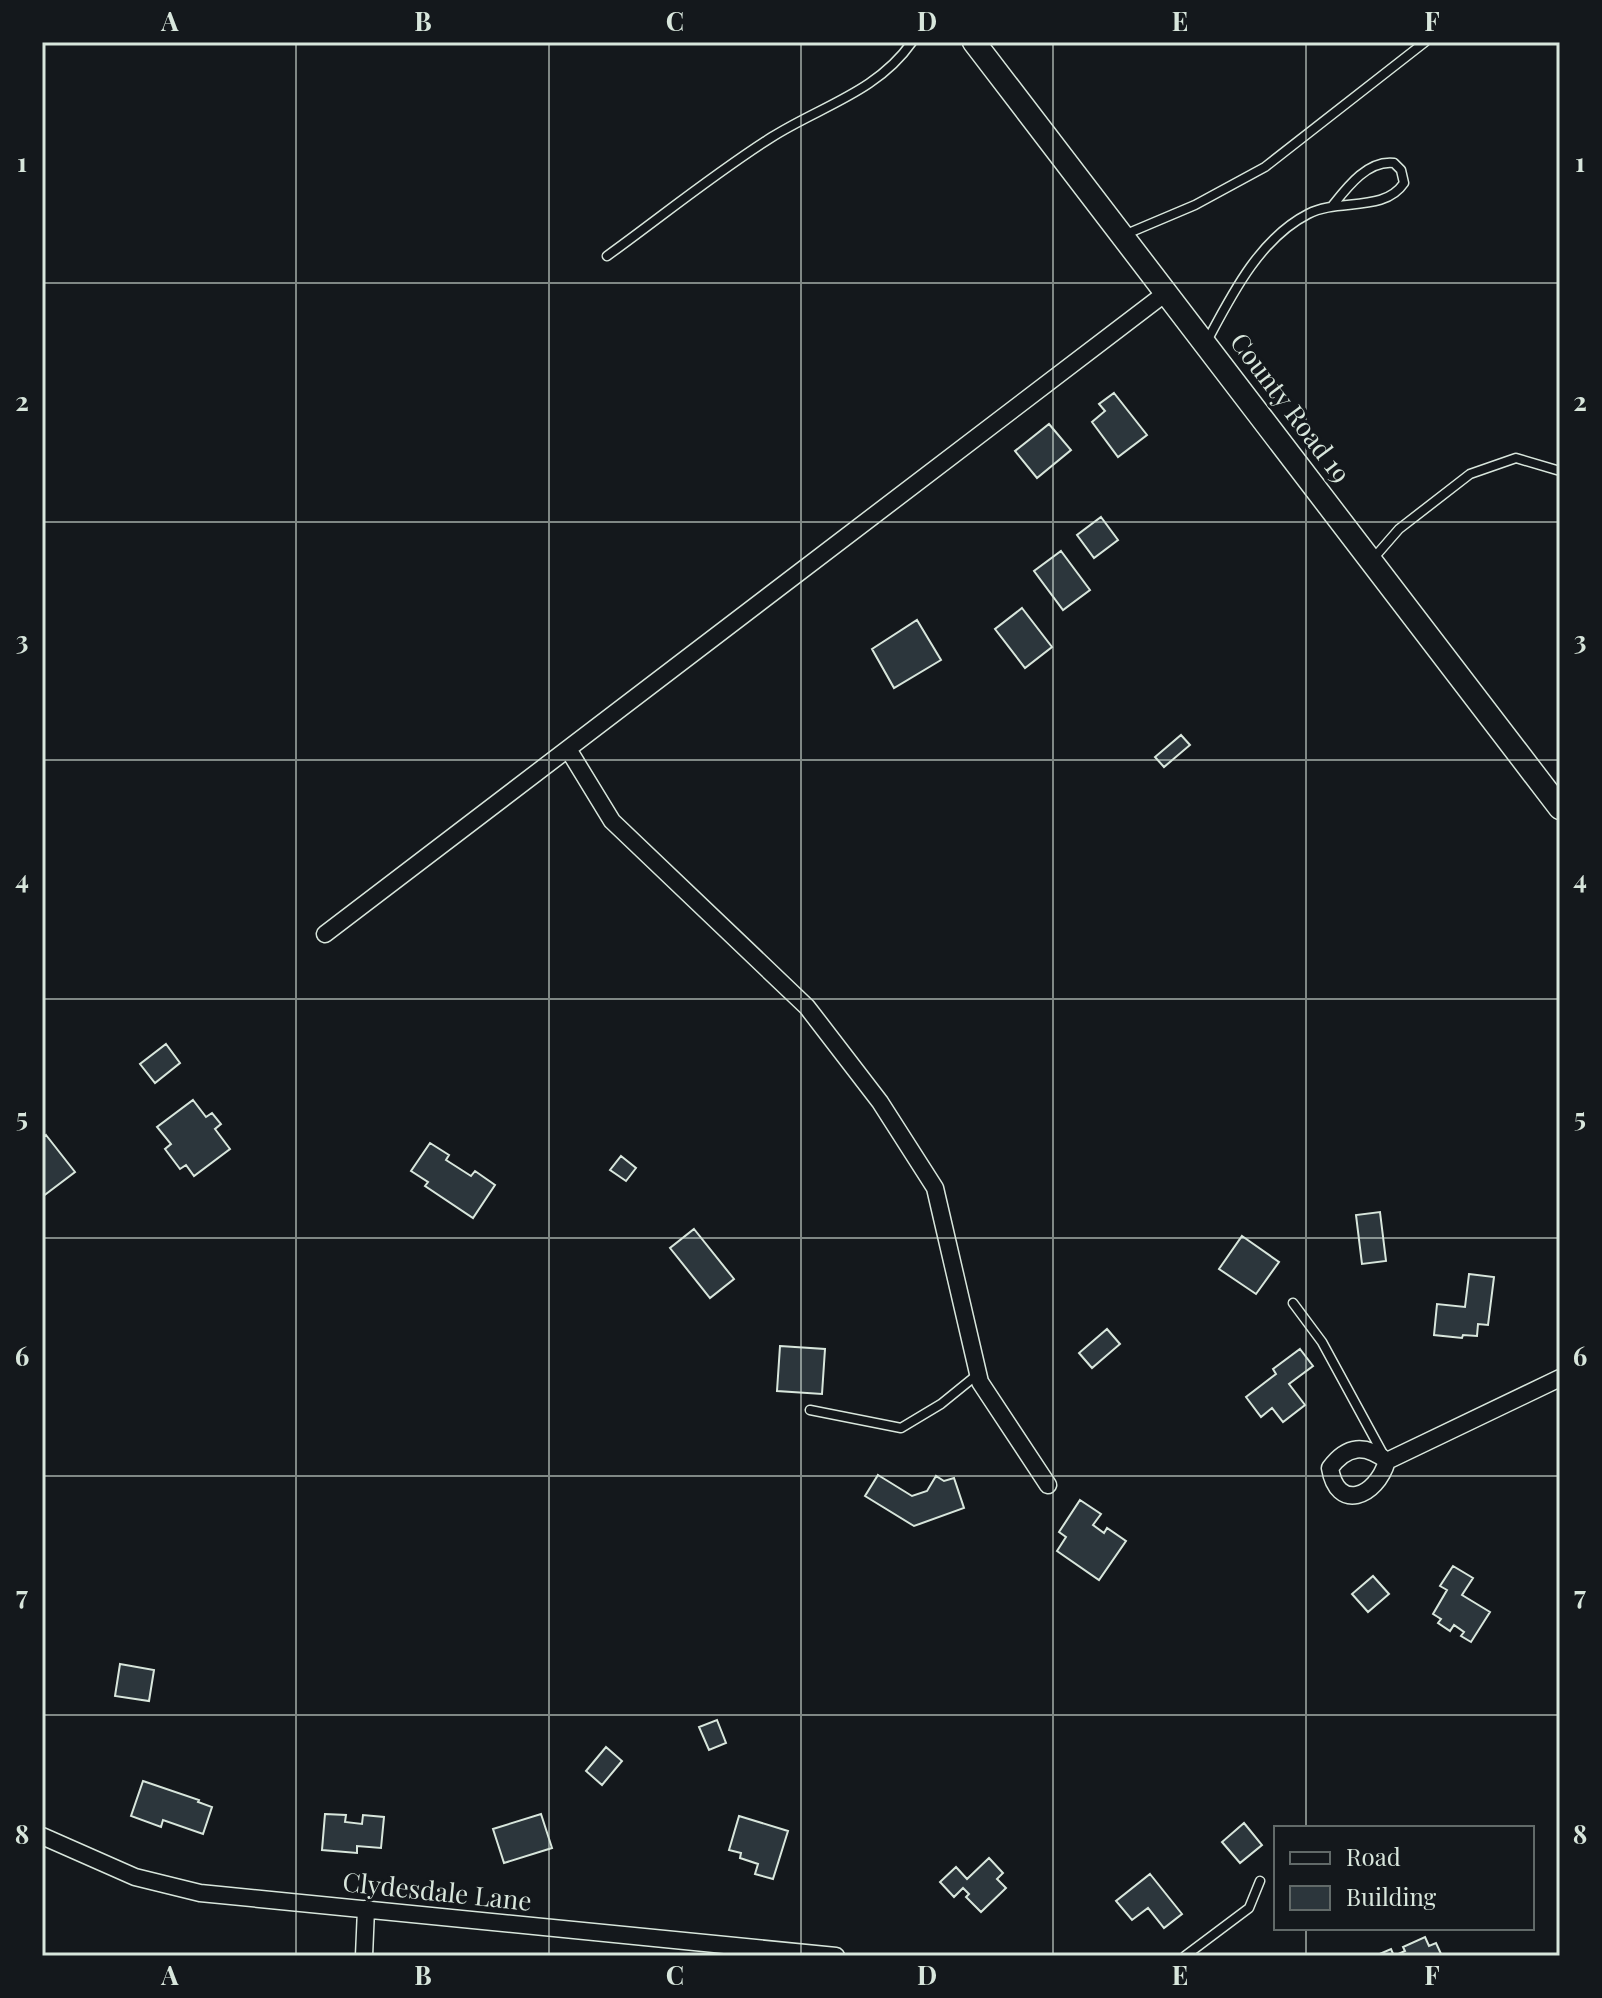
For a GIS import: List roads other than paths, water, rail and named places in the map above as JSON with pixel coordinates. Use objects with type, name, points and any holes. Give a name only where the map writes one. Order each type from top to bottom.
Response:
[{"type":"street","name":"County Road 19","points":[[974,42],[1560,808]]},
{"type":"street","points":[[325,934],[1167,292]]},
{"type":"street","points":[[568,749],[612,821],[807,1007],[880,1102],[935,1188],[980,1382],[1048,1485]]},
{"type":"street","points":[[1387,1461],[1560,1378]]},
{"type":"street","name":"Clydesdale Lane","points":[[42,1836],[118,1871],[200,1893],[836,1956]]},
{"type":"street","points":[[364,1956],[366,1909]]},
{"type":"lane","points":[[607,256],[772,137],[846,99],[896,64],[912,42]]},
{"type":"lane","points":[[1124,236],[1195,205],[1265,167],[1425,42]]},
{"type":"lane","points":[[1206,343],[1227,304],[1267,246],[1281,232],[1308,214],[1333,205],[1390,198],[1404,183],[1404,177],[1394,163],[1378,163],[1349,186],[1333,205]]},
{"type":"lane","points":[[1372,561],[1399,529],[1470,474],[1516,458],[1560,471]]},
{"type":"lane","points":[[1293,1303],[1322,1342],[1387,1461]]},
{"type":"lane","points":[[810,1410],[901,1428],[941,1404],[978,1374]]},
{"type":"lane","points":[[1185,1956],[1249,1908],[1260,1881]]}]
